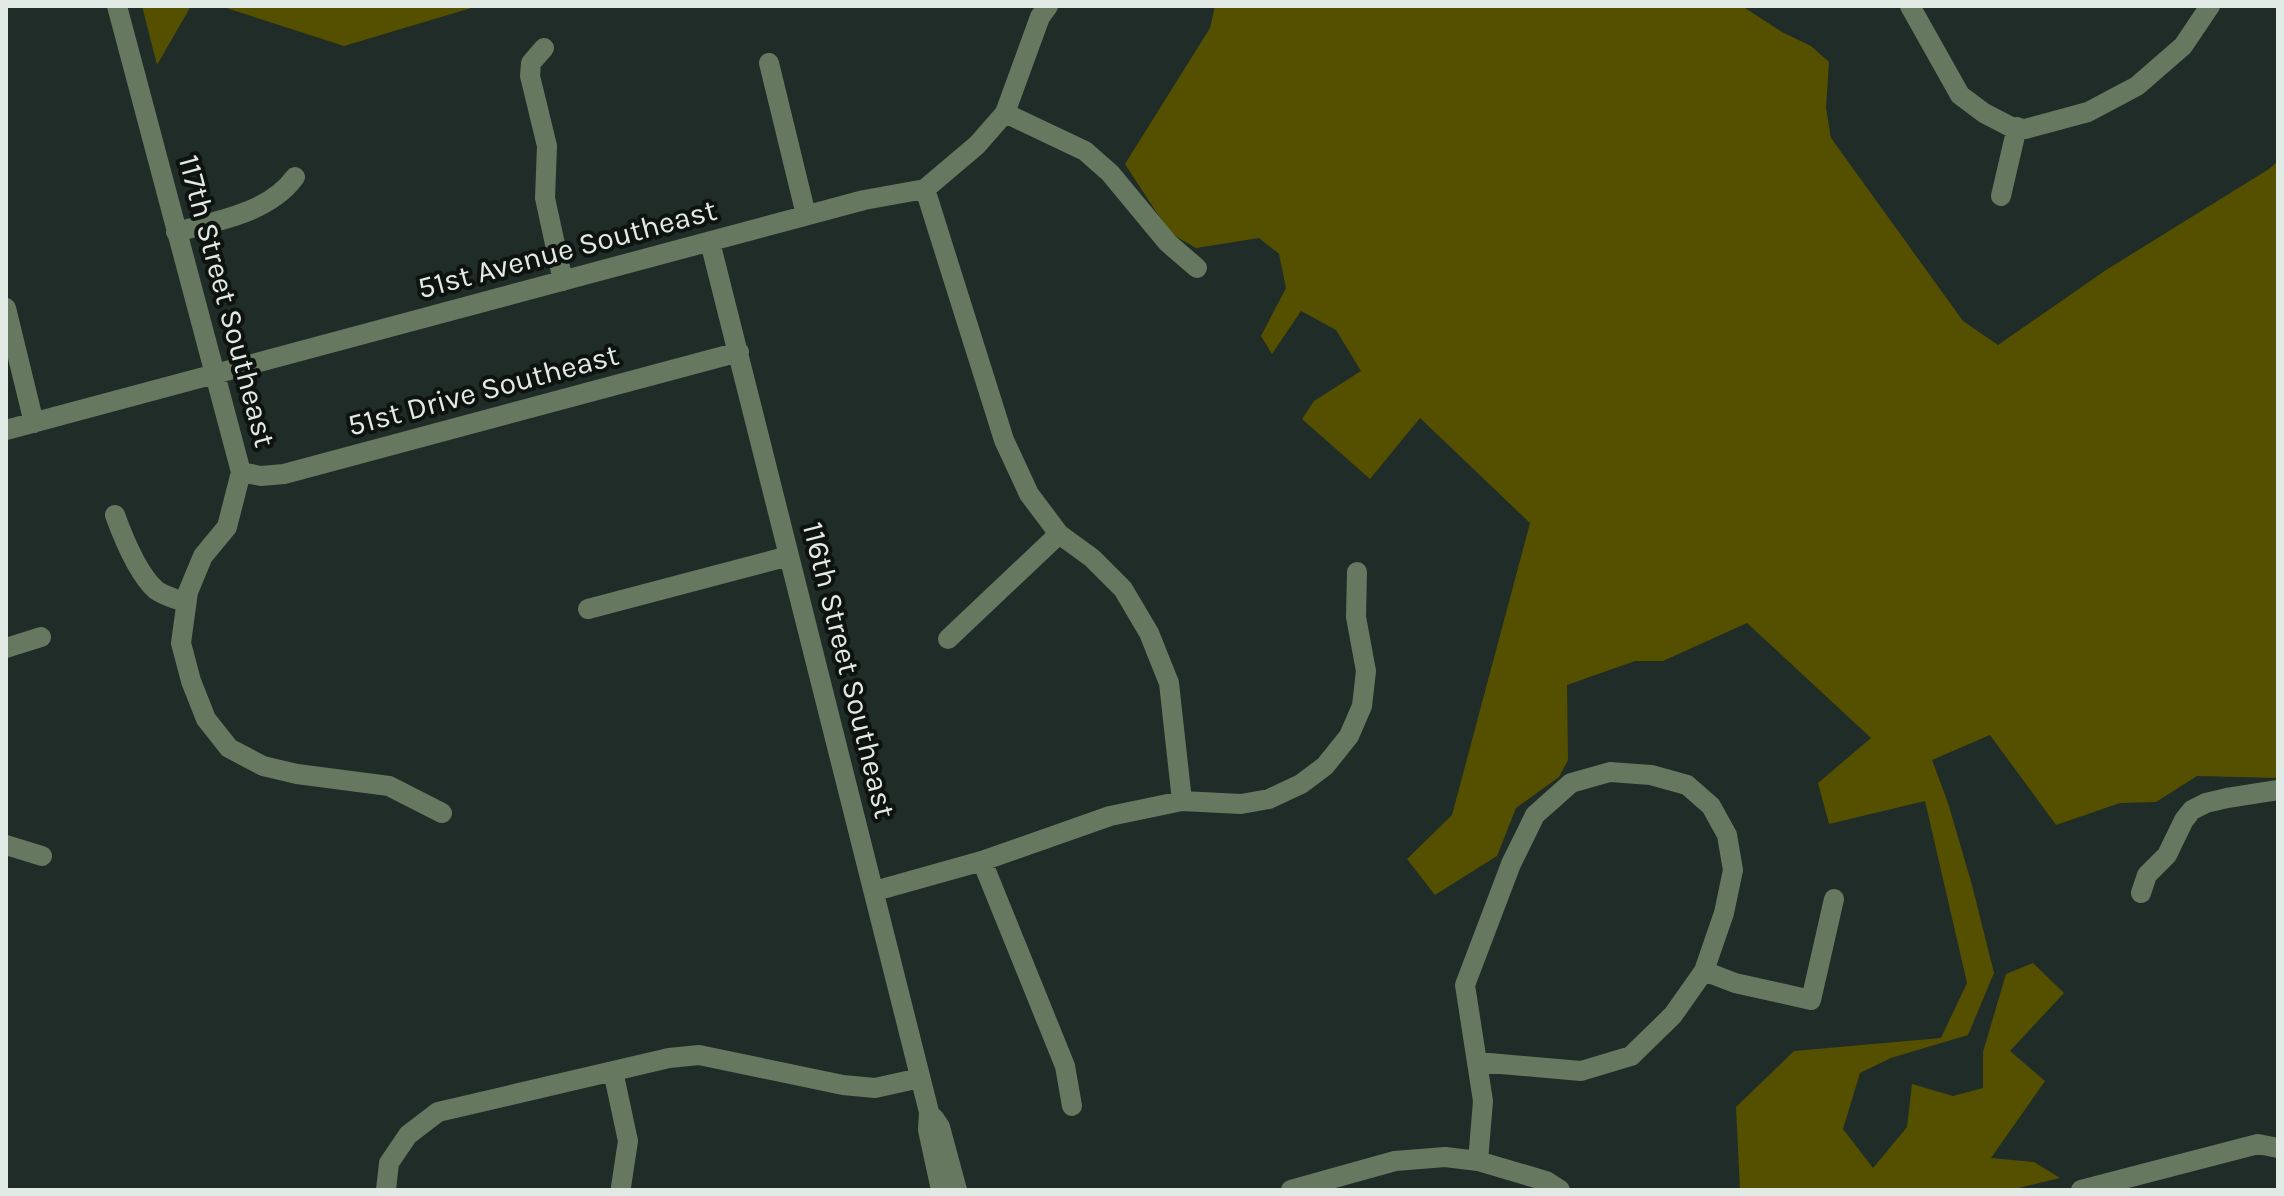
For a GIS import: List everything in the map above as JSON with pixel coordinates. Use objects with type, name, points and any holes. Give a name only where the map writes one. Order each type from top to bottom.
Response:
[{"type":"street","name":"117th Street Southeast","points":[[117,6],[241,472],[227,527],[203,556],[186,603],[181,643],[206,719],[229,748],[263,766],[297,774],[389,786],[442,813]]},
{"type":"street","points":[[1048,6],[1040,17],[1005,113],[977,145],[925,189],[1004,440],[1029,494],[1059,534],[1092,558],[1123,589],[1149,633],[1169,683],[1182,801]]},
{"type":"street","points":[[1910,6],[1960,95],[1984,113],[2025,129],[2088,112],[2137,86],[2183,46],[2210,6]]},
{"type":"street","points":[[544,48],[531,63],[530,76],[547,146],[546,209],[563,281]]},
{"type":"street","points":[[769,63],[806,215]]},
{"type":"street","points":[[1005,113],[1085,151],[1110,173],[1168,243],[1197,268]]},
{"type":"street","points":[[2001,196],[2017,127]]},
{"type":"street","points":[[176,232],[241,215],[285,191],[295,177]]},
{"type":"street","name":"51st Avenue Southeast","points":[[6,430],[806,215],[925,189]]},
{"type":"street","name":"116th Street Southeast","points":[[710,242],[929,1112],[928,1130],[941,1190]]},
{"type":"street","points":[[6,308],[34,423]]},
{"type":"street","name":"51st Drive Southeast","points":[[241,472],[261,476],[284,474],[739,352]]},
{"type":"street","points":[[115,515],[125,541],[151,584],[159,592],[186,603]]},
{"type":"street","points":[[948,639],[1059,534]]},
{"type":"street","points":[[588,609],[789,556]]},
{"type":"street","points":[[875,891],[982,861],[1110,816],[1182,801],[1241,804],[1269,799],[1301,784],[1325,766],[1349,736],[1362,706],[1366,671],[1356,617],[1357,572]]},
{"type":"street","points":[[6,648],[41,637]]},
{"type":"street","points":[[1478,1062],[1581,1071],[1631,1056],[1673,1015],[1704,971],[1724,913],[1733,870],[1727,835],[1711,806],[1687,785],[1651,775],[1610,772],[1571,783],[1535,815],[1511,864],[1465,985],[1483,1101],[1478,1161]]},
{"type":"street","points":[[2141,893],[2147,875],[2167,855],[2192,810],[2227,798],[2278,790]]},
{"type":"street","points":[[6,845],[42,856]]},
{"type":"street","points":[[982,861],[1065,1066],[1072,1106]]},
{"type":"street","points":[[1704,971],[1735,983],[1811,1000],[1834,899]]},
{"type":"street","points":[[386,1190],[389,1163],[408,1135],[438,1112],[669,1058],[699,1055],[875,1088],[920,1078]]},
{"type":"street","points":[[613,1071],[627,1132],[621,1187]]},
{"type":"street","name":"116th Street Southeast","points":[[929,1112],[940,1127],[957,1190]]},
{"type":"street","points":[[2081,1190],[2149,1181],[2258,1144],[2278,1148]]},
{"type":"street","points":[[1291,1190],[1395,1161],[1445,1157],[1478,1161],[1546,1181],[1560,1190]]},
{"type":"shaded area","points":[[142,6],[191,6],[157,65]]},
{"type":"shaded area","points":[[220,6],[478,6],[344,46]]},
{"type":"shaded area","points":[[1215,6],[1742,6],[1782,32],[1811,46],[1829,62],[1826,108],[1831,138],[1963,321],[1998,345],[2106,270],[2278,161],[2278,778],[2197,776],[2156,802],[2120,803],[2056,825],[1990,735],[1932,760],[1972,885],[1994,973],[1968,1035],[1891,1058],[1860,1073],[1843,1129],[1873,1168],[1907,1127],[1912,1084],[1953,1096],[1983,1088],[1983,1052],[2006,974],[2033,963],[2064,993],[2010,1051],[2045,1081],[1991,1158],[2034,1162],[2060,1178],[2010,1190],[1740,1190],[1736,1107],[1794,1051],[1941,1038],[1967,983],[1925,801],[1829,824],[1818,783],[1871,738],[1747,623],[1663,661],[1635,661],[1567,685],[1568,760],[1559,777],[1516,808],[1497,856],[1435,895],[1407,859],[1452,815],[1530,523],[1420,418],[1370,479],[1302,419],[1314,401],[1361,371],[1336,330],[1301,311],[1272,354],[1261,336],[1286,288],[1279,254],[1259,238],[1196,248],[1170,233],[1125,164],[1210,28]]}]
